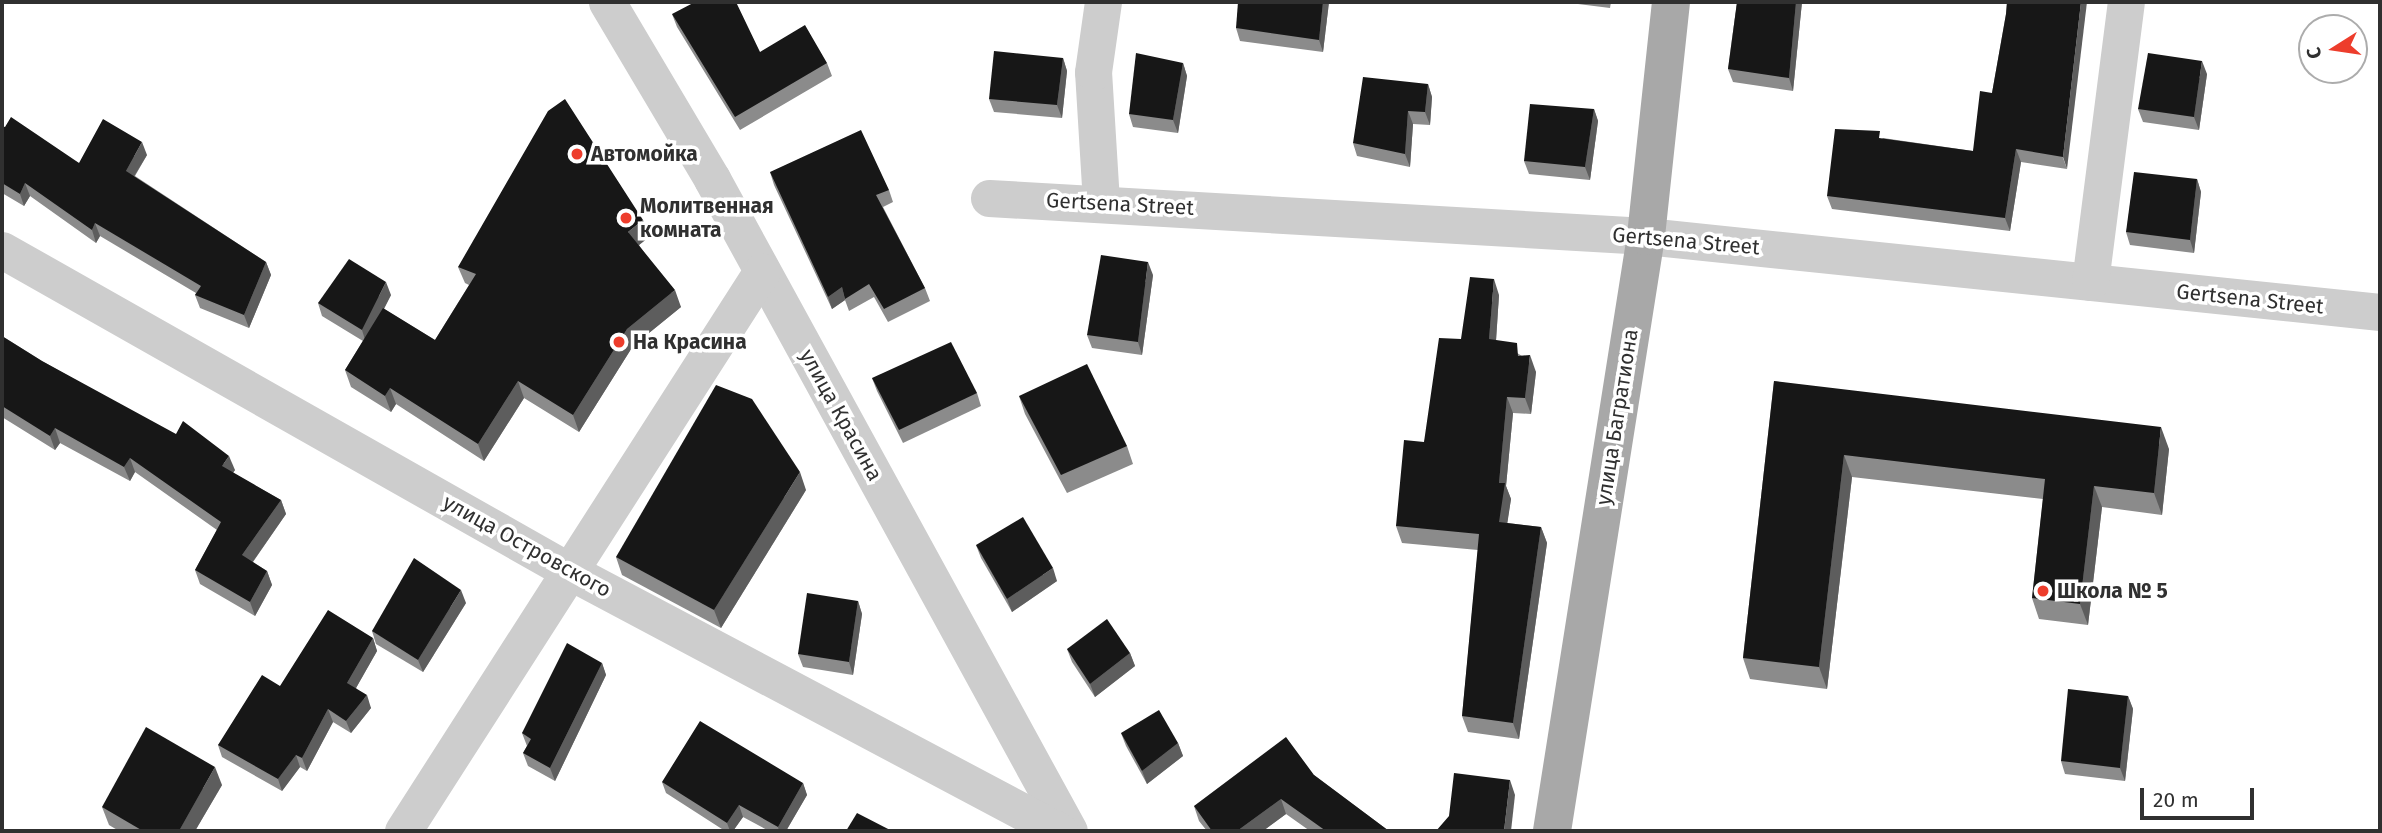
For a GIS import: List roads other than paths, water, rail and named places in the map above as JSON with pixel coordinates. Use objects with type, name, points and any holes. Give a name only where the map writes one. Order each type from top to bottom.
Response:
[{"type":"main road","name":"улица Багратиона","points":[[1552,831],[1646,236],[1671,2]]},
{"type":"street","name":"улица Красина","points":[[607,2],[762,271],[1069,831]]},
{"type":"street","points":[[1101,202],[1093,72],[1103,2]]},
{"type":"street","points":[[2090,282],[2126,2]]},
{"type":"street","name":"Gertsena Street","points":[[989,198],[1101,202],[1646,236],[2380,312]]},
{"type":"street","name":"улица Островского","points":[[2,250],[569,571],[1059,831]]},
{"type":"street","points":[[403,831],[762,271]]},
{"type":"place","name":"Автомойка","points":[[577,154]]},
{"type":"place","name":"Молитвенная комната","points":[[626,218]]},
{"type":"place","name":"На Красина","points":[[619,342]]},
{"type":"place","name":"Школа № 5","points":[[2043,591]]}]
